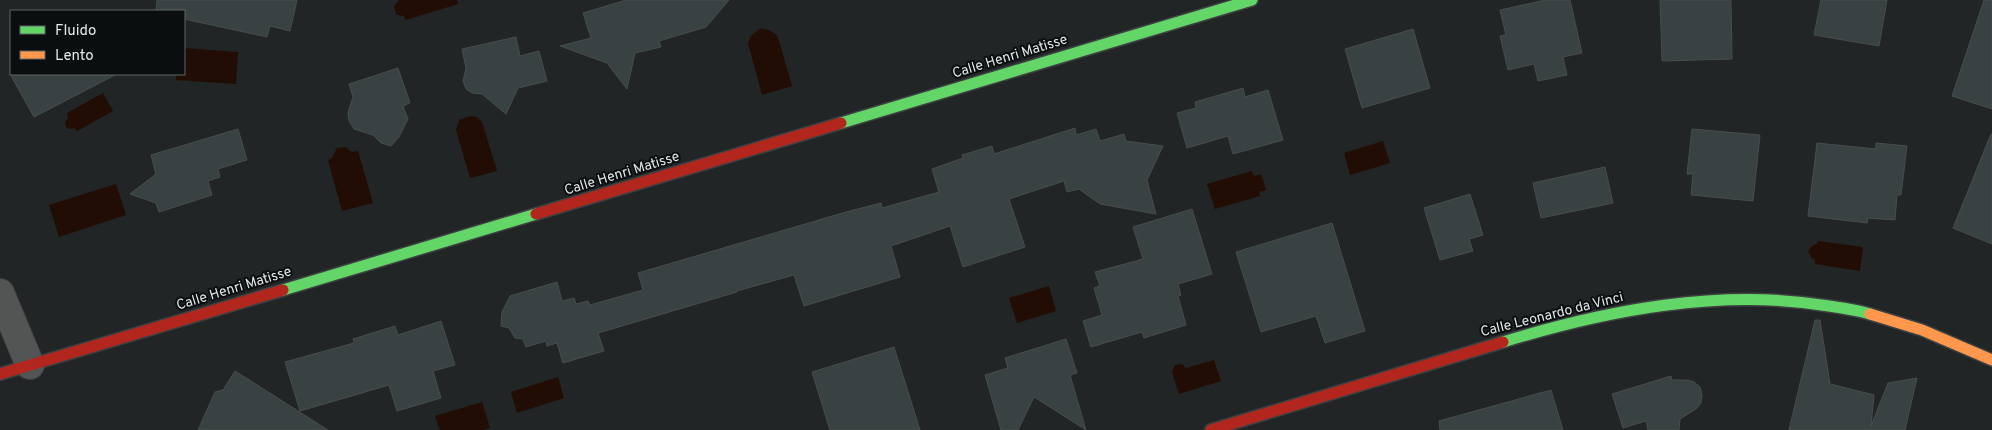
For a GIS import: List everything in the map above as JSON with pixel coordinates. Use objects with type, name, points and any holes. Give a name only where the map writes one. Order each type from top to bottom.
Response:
[{"type":"street","name":"Calle Henri Matisse","points":[[0,374],[1252,0]]},
{"type":"street","points":[[0,293],[30,365]]},
{"type":"street","name":"Calle Leonardo da Vinci","points":[[1211,430],[1529,334],[1619,312],[1712,301],[1793,300],[1864,312],[1922,330],[1992,360]]},
{"type":"shaded area","points":[[399,0],[457,0],[458,4],[406,20],[404,16],[396,14],[394,6]]},
{"type":"shaded area","points":[[759,29],[769,30],[778,37],[792,86],[762,95],[748,43],[750,37]]},
{"type":"shaded area","points":[[185,48],[238,52],[236,84],[176,80],[176,75],[185,75]]},
{"type":"shaded area","points":[[103,93],[113,111],[77,131],[74,128],[66,127],[67,113]]},
{"type":"shaded area","points":[[470,116],[477,117],[482,122],[497,171],[470,178],[456,130],[459,120]]},
{"type":"shaded area","points":[[1383,141],[1390,163],[1350,175],[1344,153]]},
{"type":"shaded area","points":[[346,147],[352,152],[358,151],[373,203],[342,211],[328,160],[332,158],[337,148]]},
{"type":"shaded area","points":[[1252,171],[1254,176],[1261,174],[1266,190],[1259,192],[1260,196],[1215,209],[1207,184]]},
{"type":"shaded area","points":[[116,184],[126,215],[59,237],[49,205]]},
{"type":"shaded area","points":[[1818,241],[1863,247],[1860,271],[1815,264],[1815,260],[1808,251]]},
{"type":"shaded area","points":[[1049,286],[1056,311],[1017,323],[1009,298]]},
{"type":"shaded area","points":[[1214,360],[1221,381],[1179,394],[1172,372],[1175,365],[1182,364],[1186,368]]},
{"type":"shaded area","points":[[558,377],[564,398],[517,413],[511,392]]},
{"type":"shaded area","points":[[482,402],[490,428],[483,430],[440,430],[435,416]]},
{"type":"building","points":[[157,0],[297,0],[290,31],[270,26],[267,37],[185,19],[185,10],[156,10]]},
{"type":"building","points":[[626,0],[729,0],[706,27],[659,41],[661,47],[635,53],[627,89],[607,63],[560,46],[591,38],[583,13]]},
{"type":"building","points":[[1546,0],[1570,0],[1582,53],[1563,57],[1567,75],[1538,81],[1534,64],[1508,70],[1500,36],[1506,35],[1500,10]]},
{"type":"building","points":[[1660,0],[1731,0],[1732,59],[1662,61]]},
{"type":"building","points":[[1821,0],[1887,0],[1879,46],[1814,35]]},
{"type":"building","points":[[1984,0],[1992,0],[1992,109],[1952,96]]},
{"type":"building","points":[[1413,29],[1430,88],[1362,108],[1345,49]]},
{"type":"building","points":[[516,37],[520,56],[539,51],[547,81],[518,88],[506,114],[482,94],[472,93],[466,89],[463,81],[466,68],[462,49]]},
{"type":"building","points":[[398,68],[410,103],[403,106],[408,119],[399,137],[391,146],[381,143],[373,135],[354,129],[349,121],[348,112],[353,97],[349,84]]},
{"type":"building","points":[[11,75],[115,75],[34,117]]},
{"type":"building","points":[[1243,88],[1245,97],[1268,90],[1283,140],[1233,154],[1228,136],[1187,148],[1177,113],[1196,108],[1195,102]]},
{"type":"building","points":[[1075,128],[1076,135],[1096,129],[1100,141],[1124,134],[1126,141],[1163,146],[1147,180],[1156,214],[1100,204],[1079,189],[1067,192],[1064,181],[1009,199],[1025,247],[963,267],[950,226],[891,246],[900,277],[804,306],[794,275],[598,333],[604,351],[563,363],[557,343],[547,346],[546,341],[526,347],[523,339],[515,338],[509,328],[501,326],[502,312],[510,296],[557,282],[562,301],[574,298],[576,304],[588,301],[590,305],[643,290],[638,273],[846,212],[881,203],[882,208],[939,192],[932,169],[963,158],[962,155],[992,146],[994,154]]},
{"type":"building","points":[[238,129],[247,160],[218,169],[220,177],[208,181],[212,195],[159,212],[156,203],[130,194],[156,174],[151,155]]},
{"type":"building","points":[[1692,129],[1760,135],[1753,201],[1691,195],[1693,174],[1687,174]]},
{"type":"building","points":[[1992,134],[1992,244],[1953,228]]},
{"type":"building","points":[[1817,143],[1876,149],[1876,143],[1907,146],[1901,195],[1897,195],[1895,220],[1868,218],[1867,223],[1808,216]]},
{"type":"building","points":[[1605,167],[1613,203],[1541,218],[1533,183]]},
{"type":"building","points":[[1470,194],[1483,235],[1469,239],[1473,251],[1440,260],[1424,208]]},
{"type":"building","points":[[1192,209],[1212,274],[1178,284],[1181,295],[1178,296],[1186,325],[1144,338],[1142,332],[1091,347],[1083,321],[1102,315],[1094,288],[1100,286],[1095,272],[1143,259],[1133,227]]},
{"type":"building","points":[[1332,223],[1365,331],[1325,343],[1316,316],[1261,332],[1236,252]]},
{"type":"building","points":[[1815,320],[1820,320],[1830,384],[1874,395],[1871,426],[1888,383],[1917,378],[1905,430],[1789,430]]},
{"type":"building","points":[[441,321],[455,365],[433,371],[441,398],[397,411],[389,385],[300,411],[285,362],[354,343],[353,339],[395,326],[398,335]]},
{"type":"building","points":[[1066,339],[1077,373],[1070,375],[1086,430],[1034,397],[1018,430],[1001,430],[985,375],[1008,368],[1005,358]]},
{"type":"building","points":[[894,347],[920,430],[830,430],[812,372]]},
{"type":"building","points":[[235,371],[328,430],[198,430],[215,392],[223,390]]},
{"type":"building","points":[[1671,376],[1672,380],[1694,382],[1700,387],[1702,395],[1701,403],[1696,409],[1680,419],[1679,430],[1648,430],[1646,421],[1623,428],[1612,394]]},
{"type":"building","points":[[1551,390],[1563,430],[1440,430],[1439,421]]},
{"type":"traffic: fast","points":[[841,123],[1252,0]]},
{"type":"traffic: fast","points":[[283,290],[536,214]]},
{"type":"traffic: fast","points":[[1503,342],[1583,320],[1664,305],[1706,301],[1788,301],[1845,308],[1870,314]]},
{"type":"traffic: slow","points":[[1870,314],[1922,330],[1992,360]]},
{"type":"traffic: jam","points":[[536,214],[841,123]]},
{"type":"traffic: jam","points":[[0,374],[283,290]]},
{"type":"traffic: jam","points":[[1211,430],[1503,342]]}]
